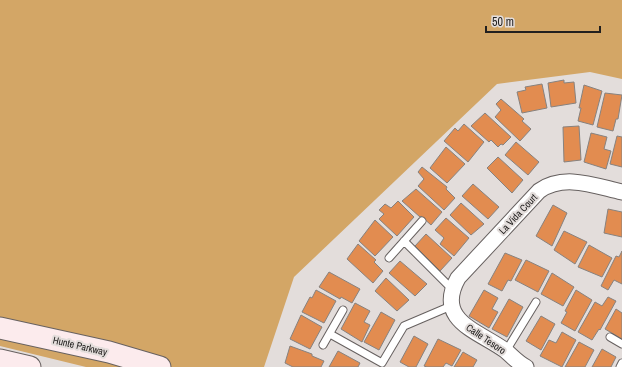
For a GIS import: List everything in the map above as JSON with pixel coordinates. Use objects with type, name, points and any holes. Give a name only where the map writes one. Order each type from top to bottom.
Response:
[{"type":"main road","name":"Hunte Parkway","points":[[0,328],[109,352],[160,367]]},
{"type":"main road","points":[[0,360],[30,367]]},
{"type":"street","name":"La Vida Court","points":[[452,289],[458,278],[539,191],[549,184],[568,181],[622,192]]},
{"type":"street","points":[[452,289],[452,306]]},
{"type":"street","name":"Calle Tesoro","points":[[452,306],[458,319],[467,327],[506,351],[518,363],[526,367]]},
{"type":"lane","points":[[389,258],[422,222]]},
{"type":"lane","points":[[404,241],[452,289]]},
{"type":"lane","points":[[506,351],[536,302]]},
{"type":"lane","points":[[330,334],[382,363],[404,326],[452,306]]},
{"type":"lane","points":[[323,345],[343,310]]},
{"type":"lane","points":[[610,337],[622,344]]},
{"type":"lane","points":[[620,367],[622,363]]},
{"type":"shaded area","points":[[0,0],[622,0],[622,79],[590,72],[497,84],[294,277],[264,367],[86,367],[0,346]]},
{"type":"building","points":[[564,80],[564,83],[574,82],[576,103],[551,107],[548,83]]},
{"type":"building","points":[[542,84],[547,108],[522,113],[517,92],[526,90],[525,87]]},
{"type":"building","points":[[584,85],[602,91],[593,125],[578,121]]},
{"type":"building","points":[[605,93],[622,95],[618,119],[616,119],[613,131],[597,127]]},
{"type":"building","points":[[501,99],[524,119],[522,121],[531,129],[520,141],[495,117],[501,110],[496,104]]},
{"type":"building","points":[[485,113],[511,137],[503,145],[501,144],[498,147],[491,140],[489,142],[471,126]]},
{"type":"building","points":[[464,124],[484,142],[468,162],[444,141],[455,128],[458,131]]},
{"type":"building","points":[[579,126],[581,160],[564,162],[563,127]]},
{"type":"building","points":[[591,133],[607,137],[604,149],[611,151],[606,169],[584,162]]},
{"type":"building","points":[[617,136],[622,137],[622,167],[610,164]]},
{"type":"building","points":[[516,142],[539,162],[528,175],[505,155]]},
{"type":"building","points":[[446,147],[465,164],[447,183],[430,168]]},
{"type":"building","points":[[498,157],[523,180],[512,193],[487,168]]},
{"type":"building","points":[[422,167],[447,187],[446,189],[455,198],[444,210],[418,186],[424,179],[418,172]]},
{"type":"building","points":[[473,184],[499,207],[488,219],[462,196]]},
{"type":"building","points":[[416,189],[442,212],[431,225],[402,201]]},
{"type":"building","points":[[398,201],[414,217],[397,236],[379,219],[384,214],[379,210],[385,204],[391,208]]},
{"type":"building","points":[[461,203],[484,224],[471,235],[450,215]]},
{"type":"building","points":[[553,205],[567,213],[552,246],[536,236]]},
{"type":"building","points":[[608,209],[622,212],[622,237],[604,233]]},
{"type":"building","points":[[446,218],[469,238],[454,256],[440,244],[444,238],[435,230]]},
{"type":"building","points":[[375,220],[393,237],[375,256],[359,241]]},
{"type":"building","points":[[564,231],[587,242],[575,264],[554,250]]},
{"type":"building","points":[[426,234],[452,258],[440,271],[415,246]]},
{"type":"building","points":[[358,244],[376,260],[374,262],[383,271],[373,283],[347,259]]},
{"type":"building","points":[[589,245],[612,258],[602,277],[578,267]]},
{"type":"building","points":[[622,251],[622,284],[614,280],[608,290],[601,286],[616,256],[619,257]]},
{"type":"building","points":[[505,253],[522,260],[511,281],[508,280],[502,291],[488,284]]},
{"type":"building","points":[[526,260],[549,271],[538,292],[515,280]]},
{"type":"building","points":[[400,261],[427,284],[415,296],[389,273]]},
{"type":"building","points":[[329,272],[360,289],[352,303],[341,297],[340,299],[319,287]]},
{"type":"building","points":[[552,273],[574,287],[563,306],[541,294]]},
{"type":"building","points":[[386,278],[409,300],[397,311],[375,291]]},
{"type":"building","points":[[316,290],[336,301],[324,323],[302,312],[310,297],[312,298]]},
{"type":"building","points":[[484,290],[498,298],[492,309],[498,312],[489,328],[469,316]]},
{"type":"building","points":[[576,290],[592,300],[575,331],[561,323],[567,312],[565,311]]},
{"type":"building","points":[[608,297],[616,301],[600,330],[599,329],[592,340],[578,332],[595,302],[602,306]]},
{"type":"building","points":[[509,299],[523,307],[507,337],[492,329]]},
{"type":"building","points":[[355,303],[370,311],[364,322],[370,325],[362,342],[341,329]]},
{"type":"building","points":[[616,309],[622,313],[622,339],[605,329]]},
{"type":"building","points":[[381,312],[395,320],[379,350],[364,342]]},
{"type":"building","points":[[301,315],[322,327],[310,349],[290,339]]},
{"type":"building","points":[[541,316],[555,324],[541,350],[526,341]]},
{"type":"building","points":[[562,332],[576,340],[562,367],[540,356],[549,340],[556,343]]},
{"type":"building","points":[[414,336],[428,344],[416,367],[409,367],[400,362]]},
{"type":"building","points":[[438,339],[461,350],[452,366],[446,363],[443,367],[424,366]]},
{"type":"building","points":[[579,342],[594,350],[585,367],[565,367]]},
{"type":"building","points":[[290,346],[312,354],[312,356],[324,361],[321,367],[293,367],[285,363]]},
{"type":"building","points":[[602,349],[616,357],[611,367],[592,367]]},
{"type":"building","points":[[338,351],[360,363],[358,367],[329,367]]},
{"type":"building","points":[[463,352],[477,360],[473,367],[454,367]]}]
